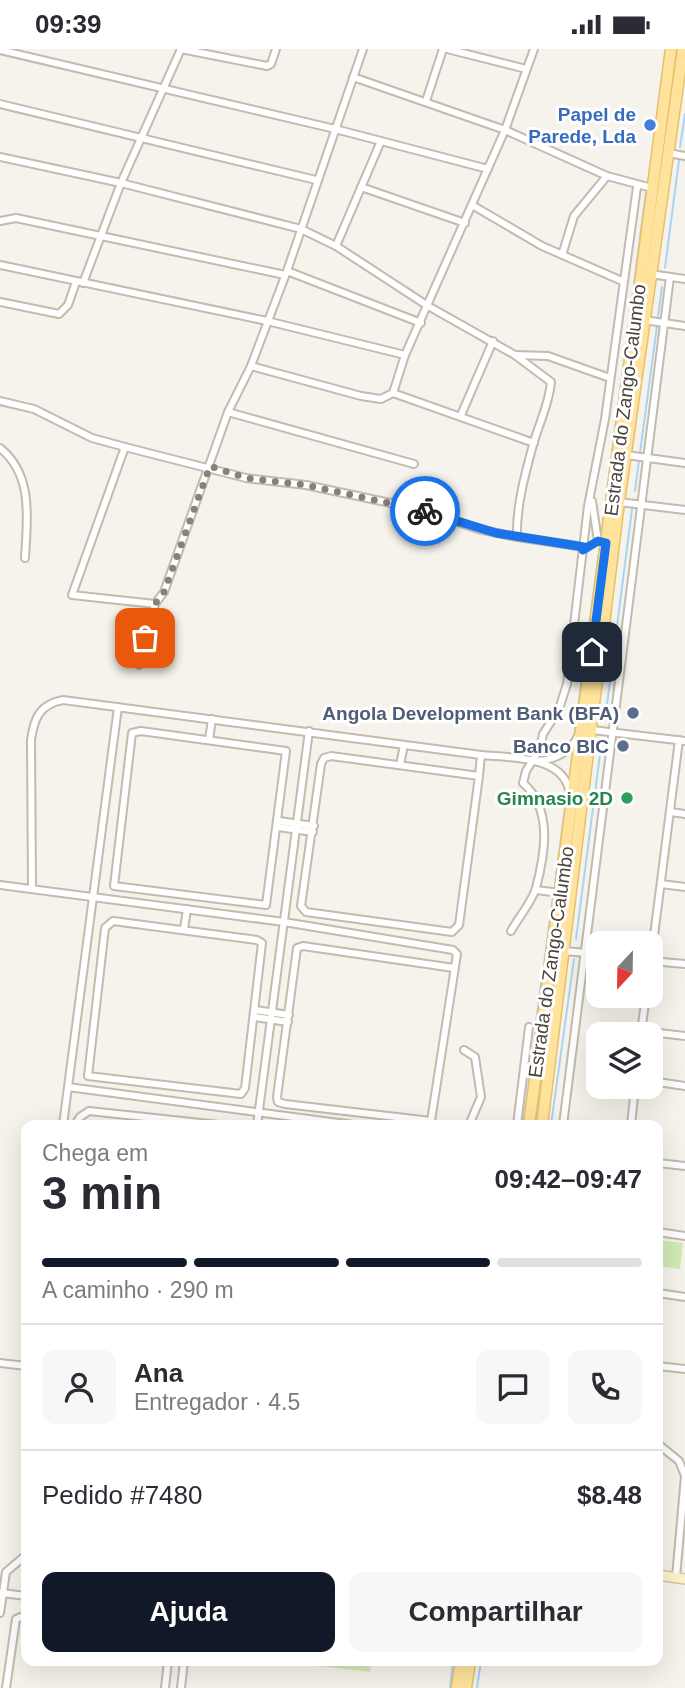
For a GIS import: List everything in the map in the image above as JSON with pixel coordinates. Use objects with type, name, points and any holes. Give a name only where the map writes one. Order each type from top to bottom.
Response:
[{"type":"main road","name":"Estrada do Zango-Calumbo","points":[[543,1120],[564,951],[587,729],[602,542],[646,188],[671,49]]},
{"type":"main road","name":"Estrada do Zango-Calumbo","points":[[530,1120],[556,892],[587,729],[683,49]]},
{"type":"main road","points":[[457,1688],[460,1666]]},
{"type":"main road","points":[[466,1688],[469,1666]]},
{"type":"street","points":[[0,302],[60,314],[68,305],[181,49],[267,66],[271,64],[276,49]]},
{"type":"street","points":[[139,665],[155,604],[164,592],[228,412],[251,366],[286,273],[362,49]]},
{"type":"street","points":[[426,101],[445,49],[526,69]]},
{"type":"street","points":[[393,393],[405,355],[505,130],[534,49]]},
{"type":"street","points":[[0,50],[335,129],[488,169]]},
{"type":"street","points":[[353,77],[505,130],[607,176],[646,188],[622,281],[567,684],[559,709],[543,734],[536,761],[523,783],[537,800],[544,823],[544,846],[536,890],[511,931]]},
{"type":"street","points":[[0,104],[316,180]]},
{"type":"street","points":[[336,246],[381,141]]},
{"type":"street","points":[[668,153],[685,156]]},
{"type":"street","points":[[0,157],[121,183],[301,229],[336,246],[428,306],[515,355],[551,382],[550,397],[534,443],[519,507],[517,537]]},
{"type":"street","points":[[562,255],[575,215],[607,176]]},
{"type":"street","points":[[361,187],[464,223]]},
{"type":"street","points":[[472,205],[562,255],[622,281]]},
{"type":"street","points":[[0,221],[16,218],[286,273],[421,323]]},
{"type":"street","points":[[0,265],[267,321],[405,355]]},
{"type":"street","points":[[650,274],[685,279]]},
{"type":"street","points":[[564,1120],[614,732],[639,504],[670,277]]},
{"type":"street","points":[[644,320],[685,326]]},
{"type":"street","points":[[461,415],[493,341]]},
{"type":"street","points":[[515,355],[548,356],[610,378]]},
{"type":"street","points":[[251,366],[361,396],[381,399],[393,393],[534,443]]},
{"type":"street","points":[[0,401],[34,409],[92,438],[210,466],[246,478],[306,485],[423,510],[478,529],[517,537],[584,549],[602,542]]},
{"type":"street","points":[[228,412],[414,464]]},
{"type":"street","points":[[125,447],[72,595],[155,604]]},
{"type":"street","points":[[0,448],[15,466],[27,496],[25,558]]},
{"type":"street","points":[[626,455],[685,463]]},
{"type":"street","points":[[592,491],[602,542]]},
{"type":"street","points":[[619,502],[685,510]]},
{"type":"street","points":[[587,528],[602,542]]},
{"type":"street","points":[[32,889],[33,725],[40,711],[51,702],[63,700],[536,761],[551,760],[565,752],[587,729],[682,741],[655,931]]},
{"type":"street","points":[[64,1120],[118,707]]},
{"type":"street","points":[[209,740],[212,719]]},
{"type":"street","points":[[141,731],[286,751],[279,824],[266,905],[114,886],[132,733],[141,731]]},
{"type":"street","points":[[258,1120],[309,731]]},
{"type":"street","points":[[400,765],[404,745]]},
{"type":"street","points":[[479,776],[331,756],[324,758],[301,906],[303,910],[452,932],[459,925],[479,776],[481,755]]},
{"type":"street","points":[[536,761],[561,775],[570,789],[572,805]]},
{"type":"street","points":[[671,812],[685,814]]},
{"type":"street","points":[[279,824],[314,829]]},
{"type":"street","points":[[662,884],[685,887]]},
{"type":"street","points":[[0,885],[284,922],[453,950],[458,956],[431,1120]]},
{"type":"street","points":[[536,890],[556,892]]},
{"type":"street","points":[[184,929],[187,909]]},
{"type":"street","points":[[113,921],[184,929],[262,943],[254,1014],[241,1094],[88,1076],[105,928],[113,921]]},
{"type":"street","points":[[375,956],[378,938]]},
{"type":"street","points":[[423,1120],[278,1102],[297,948],[303,946],[454,968]]},
{"type":"street","points":[[564,951],[584,953]]},
{"type":"street","points":[[663,961],[685,964]]},
{"type":"street","points":[[254,1014],[289,1019]]},
{"type":"street","points":[[518,1120],[529,1027]]},
{"type":"street","points":[[663,1034],[685,1036]]},
{"type":"street","points":[[464,1050],[475,1057],[481,1097],[471,1120]]},
{"type":"street","points":[[663,1083],[685,1086]]},
{"type":"street","points":[[68,1087],[317,1120]]},
{"type":"street","points":[[159,1117],[161,1099]]},
{"type":"street","points":[[632,1120],[634,1099]]},
{"type":"street","points":[[78,1120],[89,1111],[182,1120]]},
{"type":"street","points":[[663,1164],[685,1166]]},
{"type":"street","points":[[663,1233],[685,1235]]},
{"type":"street","points":[[663,1294],[685,1297]]},
{"type":"street","points":[[0,1363],[21,1365]]},
{"type":"street","points":[[663,1366],[685,1368]]},
{"type":"street","points":[[663,1448],[679,1461],[685,1476],[681,1578],[663,1576]]},
{"type":"street","points":[[0,1613],[6,1572],[21,1559]]},
{"type":"street","points":[[1,1593],[21,1595]]},
{"type":"street","points":[[6,1688],[16,1619],[21,1617]]},
{"type":"street","points":[[165,1688],[168,1666]]},
{"type":"street","points":[[181,1688],[183,1666]]},
{"type":"green space","points":[[663,1241],[683,1243],[680,1269],[663,1267]]},
{"type":"green space","points":[[319,1666],[371,1666],[370,1672]]},
{"type":"waterway","points":[[648,184],[666,49]]},
{"type":"waterway","points":[[680,147],[685,114]]},
{"type":"waterway","points":[[665,268],[679,160]]},
{"type":"waterway","points":[[601,538],[646,192]]},
{"type":"waterway","points":[[658,316],[662,287]]},
{"type":"waterway","points":[[640,453],[657,326]]},
{"type":"waterway","points":[[635,491],[639,460]]},
{"type":"waterway","points":[[605,720],[632,509]]},
{"type":"waterway","points":[[574,738],[600,545]]},
{"type":"waterway","points":[[576,939],[602,739]]},
{"type":"waterway","points":[[555,884],[567,793]]},
{"type":"waterway","points":[[544,964],[553,897]]},
{"type":"waterway","points":[[552,1120],[574,959]]},
{"type":"waterway","points":[[536,1022],[542,976]]},
{"type":"waterway","points":[[524,1120],[535,1034]]},
{"type":"waterway","points":[[450,1688],[452,1666]]},
{"type":"waterway","points":[[477,1688],[480,1666]]},
{"type":"way so far","points":[[145,638],[155,604],[164,592],[210,466],[246,478],[306,485],[425,511]]},
{"type":"place","name":"Papel de Parede, Lda","points":[[650,125]]},
{"type":"place","name":"Angola Development Bank (BFA)","points":[[633,713]]},
{"type":"place","name":"Banco BIC","points":[[623,746]]},
{"type":"place","name":"Gimnasio 2D","points":[[627,798]]},
{"type":"route","points":[[425,511],[478,529],[584,547],[583,550],[598,541],[606,543],[592,652]]}]
